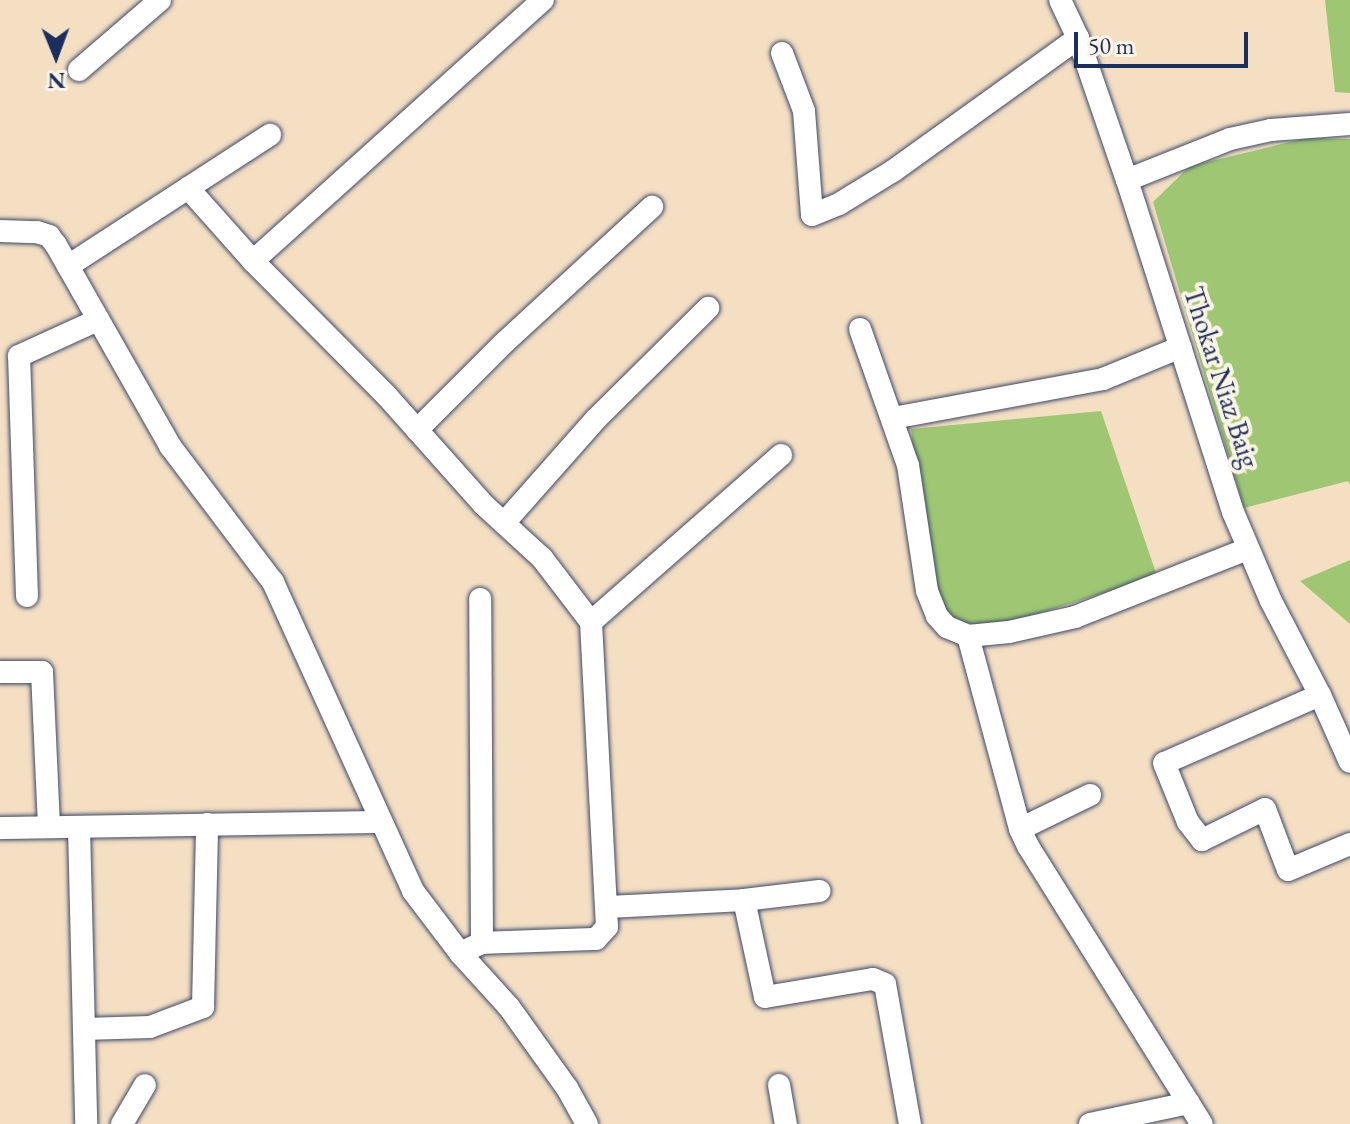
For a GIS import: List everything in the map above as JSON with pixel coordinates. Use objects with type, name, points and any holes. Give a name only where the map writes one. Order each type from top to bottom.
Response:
[{"type":"street","points":[[79,70],[160,0]]},
{"type":"street","points":[[253,261],[543,0]]},
{"type":"street","name":"Thokar Niaz Baig","points":[[1060,0],[1078,38],[1127,180],[1248,549],[1350,762]]},
{"type":"street","points":[[782,53],[804,111],[812,215],[839,204],[893,171],[1078,38]]},
{"type":"street","points":[[1127,180],[1230,139],[1271,130],[1350,124]]},
{"type":"street","points":[[68,266],[270,135]]},
{"type":"street","points":[[188,188],[253,261],[504,523],[542,558],[591,622],[607,927],[596,939],[482,943],[460,953]]},
{"type":"street","points":[[417,430],[505,342],[652,207]]},
{"type":"street","points":[[0,231],[49,236],[170,446],[273,582],[413,891],[460,953],[509,1007],[567,1088],[587,1124]]},
{"type":"street","points":[[504,523],[596,419],[708,308]]},
{"type":"street","points":[[27,596],[19,356],[98,320]]},
{"type":"street","points":[[860,329],[908,465],[927,591],[937,616],[947,627],[968,636],[1009,632],[1075,617],[1248,549]]},
{"type":"street","points":[[893,418],[1103,379],[1181,347]]},
{"type":"street","points":[[591,622],[781,455]]},
{"type":"street","points":[[480,599],[482,943]]},
{"type":"street","points":[[968,636],[1020,829],[1202,1124]]},
{"type":"street","points":[[0,672],[42,672],[49,827]]},
{"type":"street","points":[[1320,695],[1164,763],[1188,822],[1202,840],[1265,809],[1288,870],[1350,844]]},
{"type":"street","points":[[1020,829],[1090,795]]},
{"type":"street","points":[[0,828],[380,822]]},
{"type":"street","points":[[84,1029],[150,1027],[203,1007],[207,824]]},
{"type":"street","points":[[79,827],[86,1124]]},
{"type":"street","points":[[608,907],[744,900],[819,891]]},
{"type":"street","points":[[744,900],[765,997],[873,979],[885,984],[910,1124]]},
{"type":"street","points":[[122,1124],[145,1085]]},
{"type":"street","points":[[779,1085],[786,1124]]},
{"type":"street","points":[[1090,1124],[1189,1103]]},
{"type":"green space","points":[[1325,0],[1350,0],[1350,93],[1335,92]]},
{"type":"green space","points":[[1307,138],[1350,139],[1350,485],[1348,481],[1244,508],[1153,202],[1190,166]]},
{"type":"green space","points":[[1101,411],[1157,576],[1009,623],[973,624],[947,619],[929,588],[911,429]]},
{"type":"green space","points":[[1350,560],[1350,624],[1300,581]]}]
